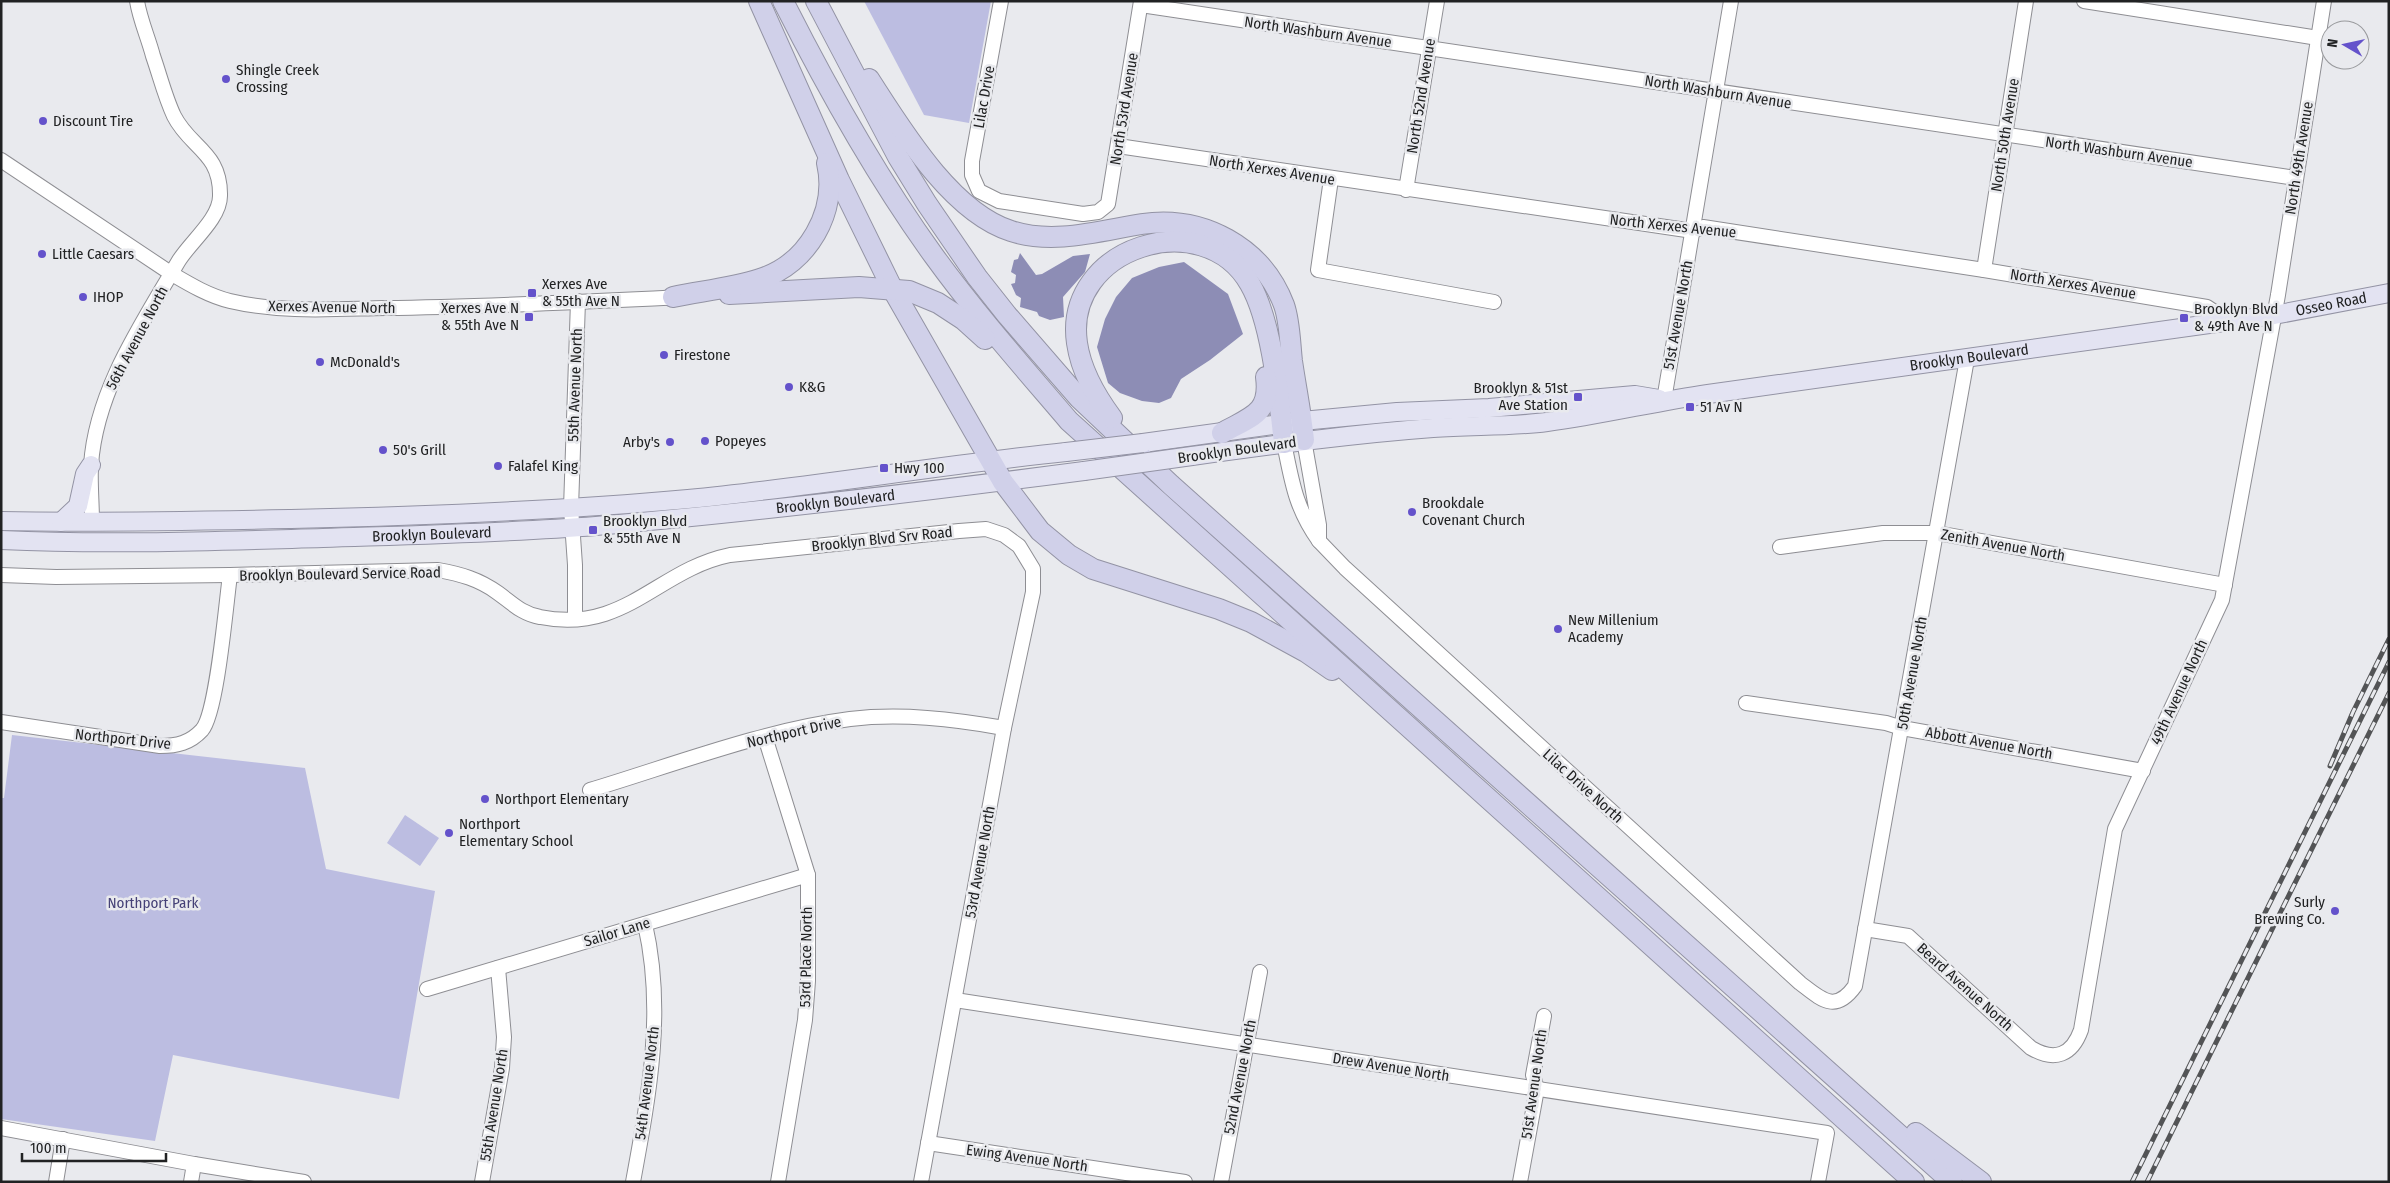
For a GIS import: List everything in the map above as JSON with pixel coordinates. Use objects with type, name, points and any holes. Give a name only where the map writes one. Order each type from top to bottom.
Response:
[{"type":"highway","points":[[759,1],[823,146],[893,290],[1003,482],[1040,531],[1081,563],[1109,575],[1219,609],[1252,622],[1313,656],[1404,722]]},
{"type":"highway","points":[[783,1],[841,111],[912,225],[979,315],[1069,420]]},
{"type":"highway","points":[[818,1],[914,147],[959,197],[992,222],[1011,231],[1031,237],[1049,238],[1144,224],[1177,223],[1220,235],[1250,254],[1273,282],[1285,307],[1303,430]]},
{"type":"highway","points":[[818,1],[898,157],[927,204],[977,277],[1007,315],[1079,398],[1171,484],[1952,1182]]},
{"type":"highway","points":[[673,297],[761,279],[798,257],[817,234],[825,212],[829,176],[823,146]]},
{"type":"highway","points":[[1171,484],[1114,420],[1088,381],[1076,342],[1079,311],[1084,295],[1097,276],[1117,257],[1146,245],[1169,242],[1191,244],[1217,252],[1243,273],[1258,300],[1269,343],[1283,433]]},
{"type":"highway","points":[[729,294],[859,287],[893,290],[923,295],[964,320],[1069,420],[1914,1182]]},
{"type":"highway","points":[[1222,432],[1254,415],[1267,400],[1258,300]]},
{"type":"highway","points":[[1807,1051],[1981,1182]]},
{"type":"highway","points":[[1882,1153],[1900,1182]]},
{"type":"main road","name":"Osseo Road","points":[[2274,316],[2389,294]]},
{"type":"main road","name":"Brooklyn Boulevard","points":[[1,540],[105,543],[479,533],[775,510],[1003,482],[1192,456],[1283,433],[1303,430],[1489,427],[1548,422],[1634,409],[1664,400],[2274,316]]},
{"type":"main road","name":"Brooklyn Boulevard","points":[[1,520],[92,522],[353,518],[571,508],[786,489],[991,460],[1222,432],[1283,433]]},
{"type":"main road","points":[[61,522],[78,506],[85,474],[91,465]]},
{"type":"main road","points":[[25,541],[80,534],[92,522]]},
{"type":"street","points":[[137,1],[144,30],[174,116],[208,155],[218,175],[220,198],[213,216],[179,260],[172,274]]},
{"type":"street","name":"Lilac Drive","points":[[1001,1],[972,161],[972,176],[979,191],[999,201],[1083,214],[1098,212]]},
{"type":"street","name":"North 52nd Avenue","points":[[1406,190],[1437,1]]},
{"type":"street","name":"51st Avenue North","points":[[1664,400],[1731,1]]},
{"type":"street","name":"North 50th Avenue","points":[[1984,270],[2026,1]]},
{"type":"street","points":[[2084,1],[2318,38]]},
{"type":"street","name":"North 49th Avenue","points":[[2274,316],[2324,1]]},
{"type":"street","name":"North Washburn Avenue","points":[[1141,3],[2296,178]]},
{"type":"street","name":"North 53rd Avenue","points":[[1098,212],[1108,204],[1141,3]]},
{"type":"street","name":"North Xerxes Avenue","points":[[1118,146],[1693,231],[1703,227],[1984,270],[2207,307],[2213,311],[2215,323]]},
{"type":"street","name":"Xerxes Avenue North","points":[[1,160],[172,274],[199,289],[228,301],[277,309],[448,308],[729,294]]},
{"type":"street","points":[[1331,179],[1318,270],[1494,302]]},
{"type":"street","name":"56th Avenue North","points":[[92,522],[91,465],[96,433],[111,383],[123,358],[172,274]]},
{"type":"street","name":"55th Avenue North","points":[[575,619],[571,508],[578,301]]},
{"type":"street","name":"49th Avenue North","points":[[2059,1055],[2070,1050],[2077,1041],[2081,1030],[2115,829],[2222,600],[2239,518],[2254,417],[2274,316]]},
{"type":"street","name":"50th Avenue North","points":[[1855,986],[1967,359]]},
{"type":"street","points":[[1303,430],[1319,525],[1319,541]]},
{"type":"street","name":"Lilac Drive North","points":[[1283,433],[1293,492],[1306,523],[1319,541],[1345,568],[1800,984],[1826,1002],[1837,1002],[1847,997],[1855,986]]},
{"type":"street","name":"Brooklyn Blvd Srv Road","points":[[741,554],[986,529],[1004,534],[1019,546]]},
{"type":"street","name":"Zenith Avenue North","points":[[1780,547],[1882,533],[1937,533],[2225,585]]},
{"type":"street","name":"53rd Avenue North","points":[[921,1182],[1004,728],[1033,592],[1033,569],[1019,546]]},
{"type":"street","name":"Brooklyn Boulevard Service Road","points":[[1,575],[56,577],[438,570],[470,576],[499,594],[518,609],[530,615],[541,618],[575,619],[595,618],[615,612],[698,564],[712,558],[741,554]]},
{"type":"street","name":"Northport Drive","points":[[1,722],[160,746],[184,743],[194,737],[203,729],[212,706],[230,575]]},
{"type":"street","name":"Abbott Avenue North","points":[[1746,703],[1886,723],[1902,728],[2143,770]]},
{"type":"street","name":"Northport Drive","points":[[590,790],[765,737],[842,720],[894,716],[938,718],[1004,728]]},
{"type":"street","name":"53rd Place North","points":[[765,737],[808,875],[808,982],[804,1020],[778,1182]]},
{"type":"street","name":"Sailor Lane","points":[[427,989],[808,875]]},
{"type":"street","name":"54th Avenue North","points":[[633,1182],[649,1093],[656,1021],[651,950],[645,924]]},
{"type":"street","name":"Beard Avenue North","points":[[1866,929],[1908,936],[2031,1048],[2039,1053],[2059,1055]]},
{"type":"street","name":"55th Avenue North","points":[[482,1182],[502,1068],[503,1006],[498,968]]},
{"type":"street","name":"52nd Avenue North","points":[[1220,1182],[1260,972]]},
{"type":"street","name":"Drew Avenue North","points":[[955,1000],[1827,1133],[1818,1182]]},
{"type":"street","name":"51st Avenue North","points":[[1520,1182],[1537,1089],[1533,1075],[1544,1016]]},
{"type":"street","points":[[1,1128],[194,1164],[304,1182]]},
{"type":"street","points":[[56,1182],[63,1139]]},
{"type":"street","name":"Ewing Avenue North","points":[[928,1143],[1185,1182]]},
{"type":"street","points":[[191,1182],[194,1164]]},
{"type":"green space","points":[[864,1],[991,1],[969,123],[924,115]]},
{"type":"green space","name":"Northport Park","points":[[12,735],[305,768],[326,869],[435,891],[399,1099],[173,1055],[155,1141],[1,1119],[1,798],[4,798]]},
{"type":"green space","points":[[405,815],[439,838],[420,866],[387,843]]},
{"type":"shaded area","points":[[1020,253],[1036,275],[1042,274],[1073,256],[1090,254],[1085,272],[1063,297],[1064,317],[1050,320],[1039,316],[1037,312],[1020,307],[1021,298],[1016,295],[1011,284],[1015,283],[1016,275],[1011,272],[1014,260],[1018,259]]},
{"type":"shaded area","points":[[1184,262],[1228,294],[1243,334],[1210,360],[1181,379],[1171,398],[1159,403],[1142,401],[1120,393],[1108,383],[1097,347],[1105,319],[1116,297],[1132,278],[1159,267]]},
{"type":"railway","points":[[2330,766],[2353,712],[2389,639]]},
{"type":"railway","points":[[2132,1182],[2389,662]]},
{"type":"railway","points":[[2147,1182],[2389,693]]},
{"type":"place","name":"Shingle Creek Crossing","points":[[226,79]]},
{"type":"place","name":"Discount Tire","points":[[43,121]]},
{"type":"place","name":"Little Caesars","points":[[42,254]]},
{"type":"place","name":"Xerxes Ave & 55th Ave N","points":[[532,293]]},
{"type":"place","name":"IHOP","points":[[83,297]]},
{"type":"place","name":"Xerxes Ave N & 55th Ave N","points":[[529,317]]},
{"type":"place","name":"Brooklyn Blvd & 49th Ave N","points":[[2184,318]]},
{"type":"place","name":"Firestone","points":[[664,355]]},
{"type":"place","name":"McDonald's","points":[[320,362]]},
{"type":"place","name":"K&G","points":[[789,387]]},
{"type":"place","name":"Brooklyn & 51st Ave Station","points":[[1578,397]]},
{"type":"place","name":"51 Av N","points":[[1690,407]]},
{"type":"place","name":"Popeyes","points":[[705,441]]},
{"type":"place","name":"Arby's","points":[[670,442]]},
{"type":"place","name":"50's Grill","points":[[383,450]]},
{"type":"place","name":"Falafel King","points":[[498,466]]},
{"type":"place","name":"Hwy 100","points":[[884,468]]},
{"type":"place","name":"Brookdale Covenant Church","points":[[1412,512]]},
{"type":"place","name":"Brooklyn Blvd & 55th Ave N","points":[[593,530]]},
{"type":"place","name":"New Millenium Academy","points":[[1558,629]]},
{"type":"place","name":"Northport Elementary","points":[[485,799]]},
{"type":"place","name":"Northport Elementary School","points":[[449,833]]},
{"type":"place","name":"Surly Brewing Co.","points":[[2335,911]]}]
